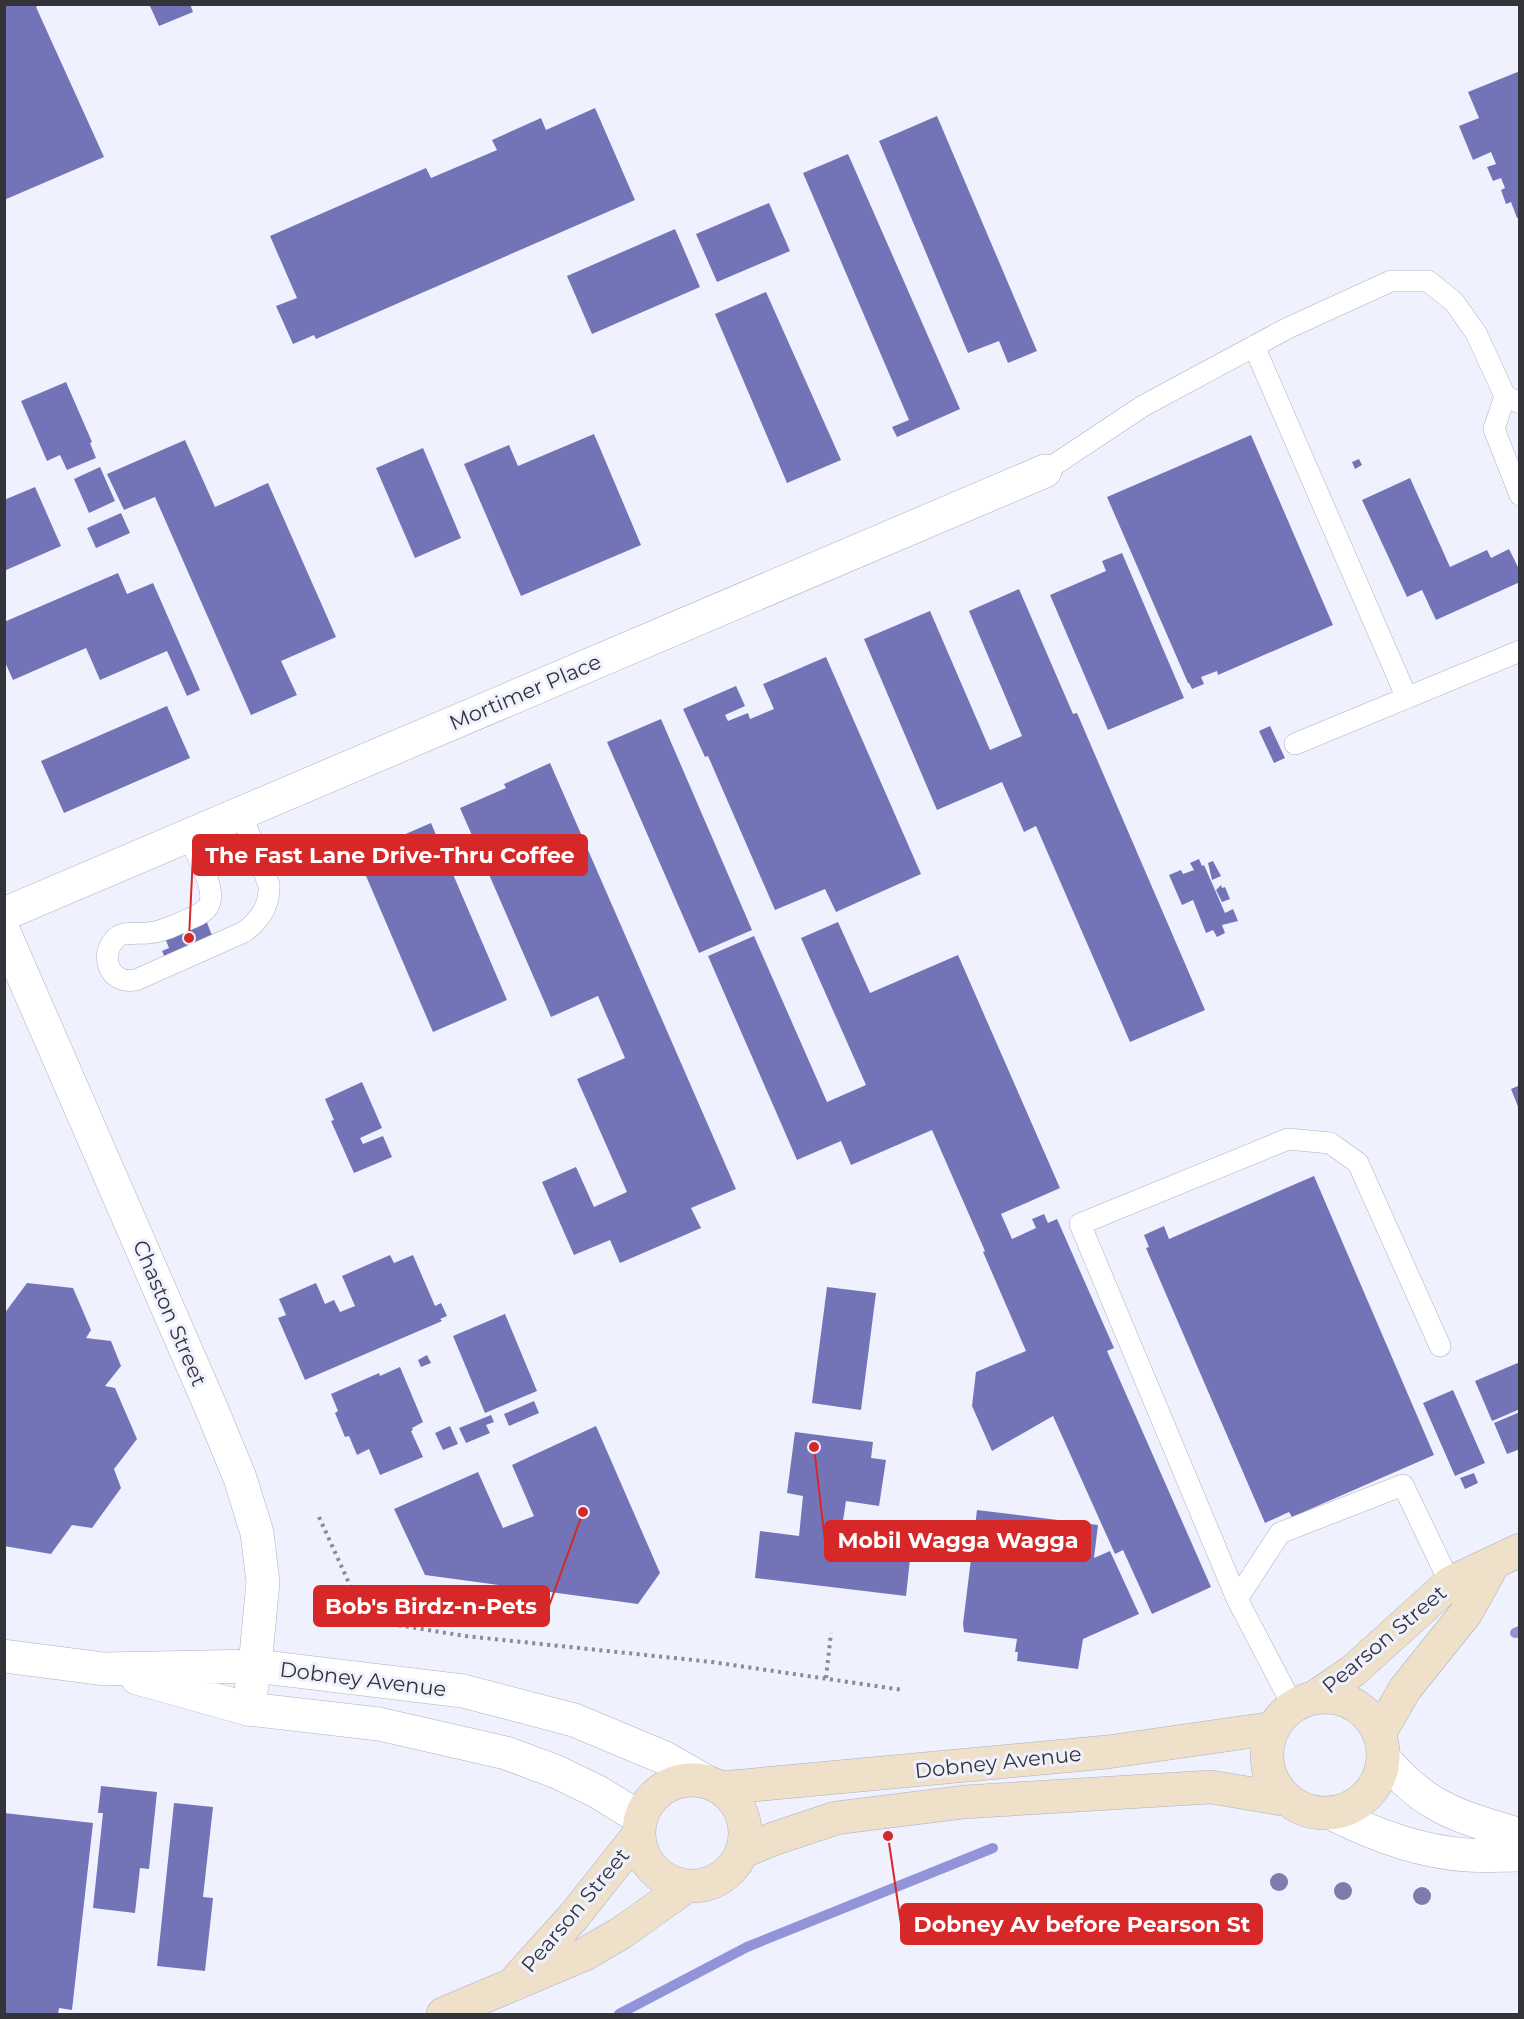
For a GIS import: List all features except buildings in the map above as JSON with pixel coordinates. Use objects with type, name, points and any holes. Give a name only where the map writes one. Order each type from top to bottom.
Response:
[{"type":"main road","name":"Pearson Street","points":[[1294,1710],[1354,1671],[1450,1583],[1507,1557]]},
{"type":"main road","points":[[1382,1747],[1369,1716],[1353,1704],[1334,1697],[1294,1710],[1268,1742],[1267,1758],[1270,1774],[1277,1788],[1288,1800],[1301,1808],[1316,1813],[1331,1813],[1347,1810],[1361,1802],[1373,1790],[1380,1776],[1382,1747],[1405,1689],[1507,1557]]},
{"type":"main road","name":"Dobney Avenue","points":[[713,1785],[1107,1752],[1294,1710]]},
{"type":"main road","points":[[689,1779],[713,1785],[735,1800],[743,1816],[746,1834],[742,1852],[730,1871],[717,1881],[703,1886],[687,1886],[672,1882],[648,1863],[641,1849],[640,1826],[647,1804],[658,1791],[672,1783],[689,1779]]},
{"type":"main road","name":"Dobney Avenue","points":[[742,1852],[836,1818],[964,1802],[1211,1787],[1288,1800]]},
{"type":"main road","name":"Pearson Street","points":[[511,1986],[574,1917],[640,1826]]},
{"type":"main road","name":"Pearson Street","points":[[443,2014],[585,1954],[621,1933],[687,1886]]},
{"type":"street","name":"Mortimer Place","points":[[4,914],[1045,471]]},
{"type":"street","name":"Chaston Street","points":[[4,932],[240,1478],[257,1533],[263,1582],[255,1666],[248,1709]]},
{"type":"street","name":"Dobney Avenue","points":[[4,1656],[104,1669],[255,1666],[463,1691],[574,1720],[665,1758],[713,1785]]},
{"type":"street","points":[[104,1669],[248,1709],[379,1725],[506,1753],[557,1772],[598,1792],[640,1826]]},
{"type":"street","points":[[1382,1747],[1406,1783],[1433,1802],[1464,1816],[1520,1835]]},
{"type":"street","points":[[1331,1813],[1367,1831],[1414,1847],[1467,1855],[1520,1855]]},
{"type":"lane","points":[[1045,471],[1143,406],[1288,328],[1391,281],[1428,281],[1454,302],[1476,333],[1512,399],[1494,429],[1520,495]]},
{"type":"lane","points":[[1254,346],[1407,698]]},
{"type":"lane","points":[[1295,744],[1520,651]]},
{"type":"lane","points":[[188,836],[210,885],[209,907],[199,915],[163,931],[122,934],[116,938],[108,956],[109,966],[118,979],[125,982],[136,980],[244,932],[262,914],[269,895],[268,885],[241,813]]},
{"type":"lane","points":[[1294,1710],[1237,1599],[1080,1224],[1288,1139],[1330,1143],[1358,1163],[1440,1346]]},
{"type":"lane","points":[[1237,1599],[1280,1533],[1403,1485],[1450,1583]]},
{"type":"path","points":[[319,1517],[358,1603],[379,1622],[465,1636],[712,1662],[903,1690]]},
{"type":"path","points":[[826,1678],[831,1633]]},
{"type":"waterway","points":[[1515,1633],[1520,1631]]},
{"type":"waterway","points":[[619,2014],[747,1947],[993,1848]]},
{"type":"place","name":"The Fast Lane Drive-Thru Coffee","points":[[189,938]]},
{"type":"place","name":"Mobil Wagga Wagga","points":[[814,1447]]},
{"type":"place","name":"Bob's Birdz-n-Pets","points":[[583,1512]]},
{"type":"place","name":"Dobney Av before Pearson St","points":[[888,1836]]}]
